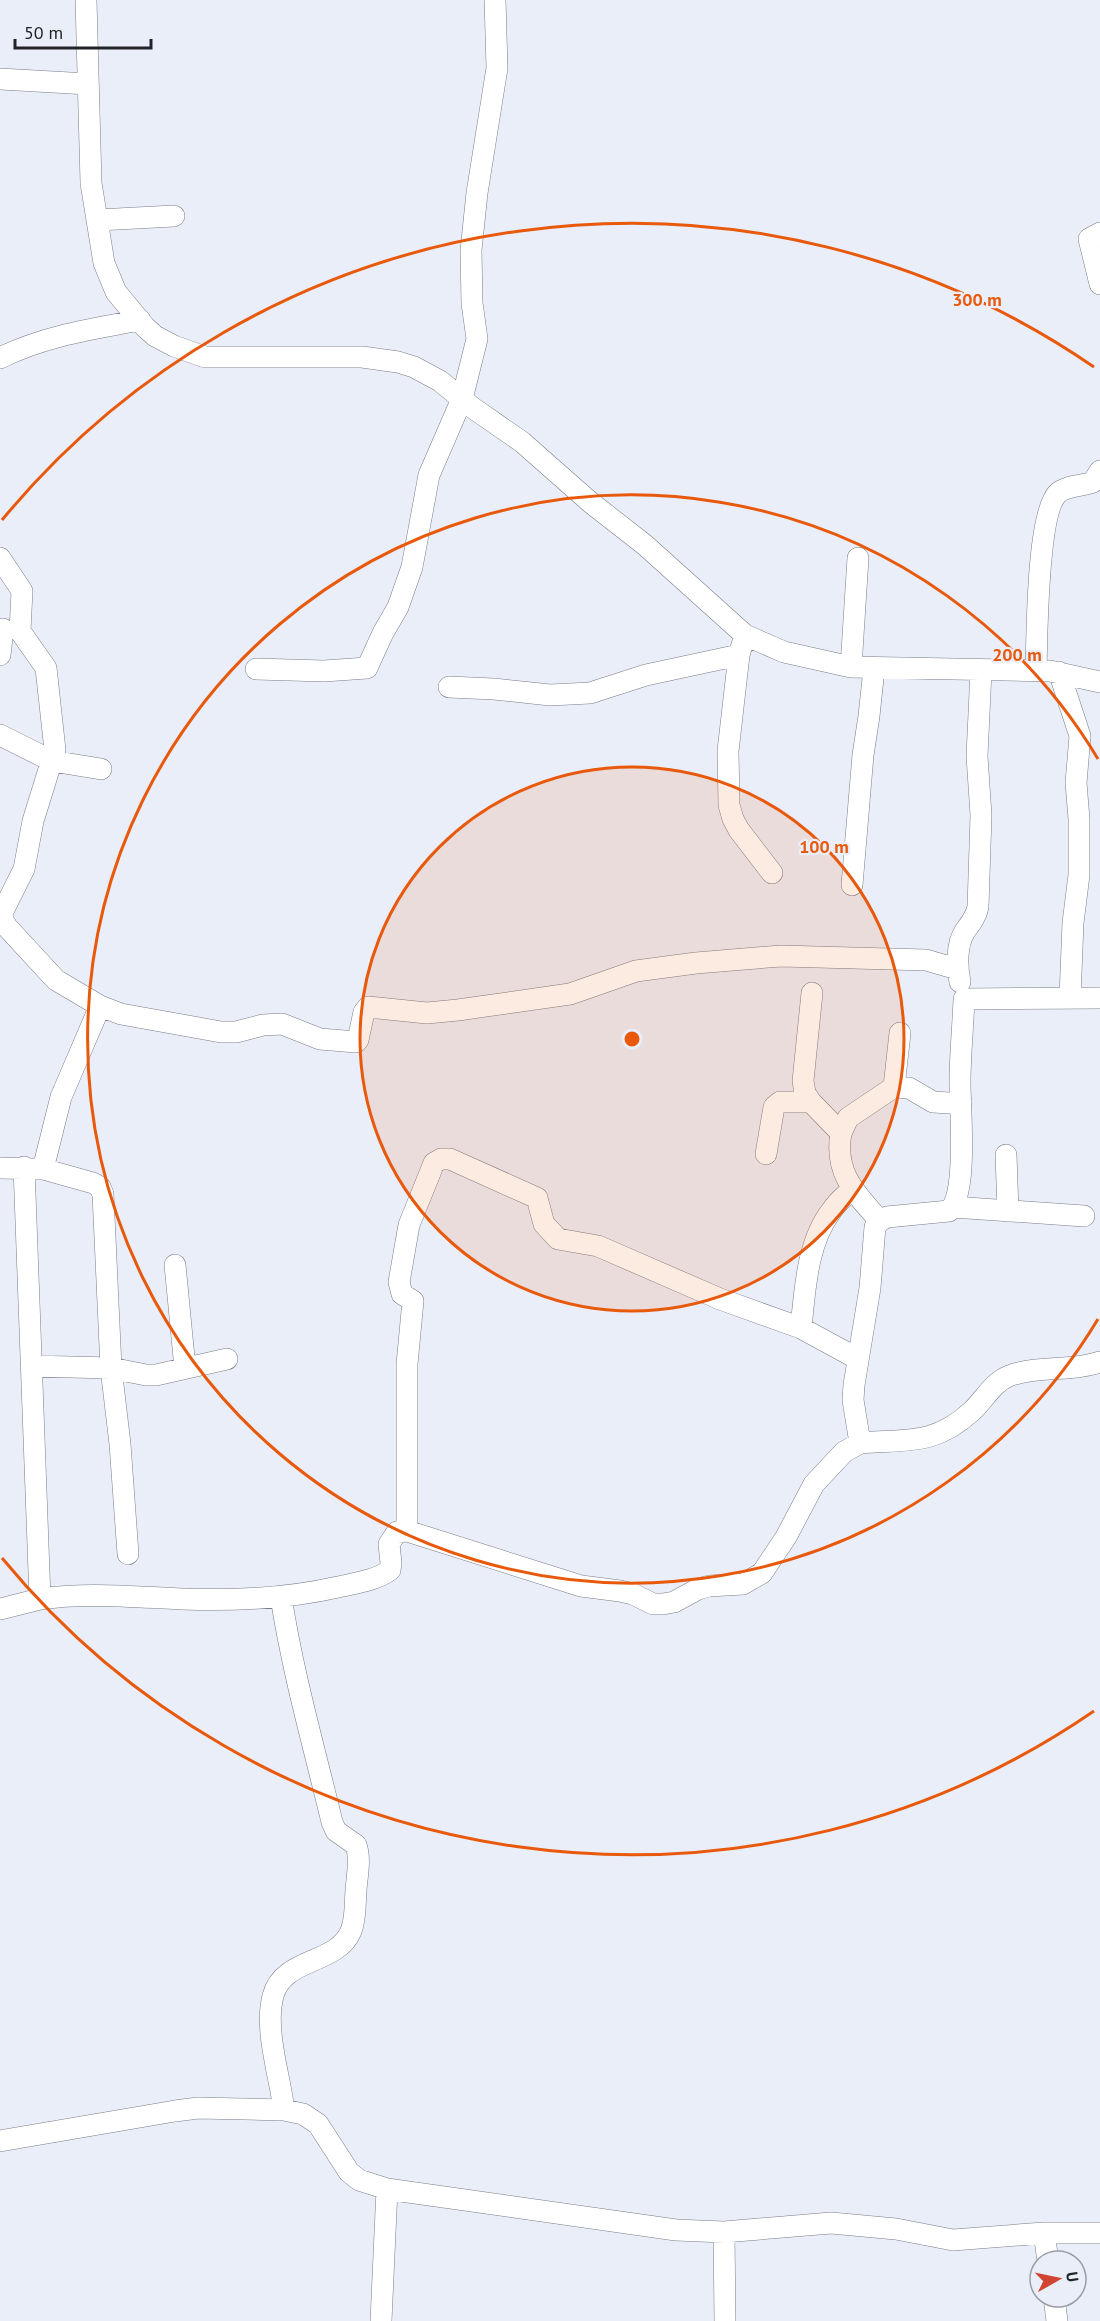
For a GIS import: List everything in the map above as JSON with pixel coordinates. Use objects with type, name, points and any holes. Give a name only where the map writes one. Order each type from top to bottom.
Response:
[{"type":"street","points":[[86,0],[91,183],[104,263],[116,292],[155,336],[186,351],[205,357],[362,357],[398,362],[414,367],[440,381],[522,442],[590,502],[638,539],[742,645]]},
{"type":"street","points":[[256,669],[367,668],[398,607],[412,567],[429,475],[462,399],[477,339],[472,303],[471,250],[477,193],[498,68],[495,0]]},
{"type":"street","points":[[0,79],[88,84]]},
{"type":"street","points":[[98,220],[174,216]]},
{"type":"street","points":[[1100,233],[1089,239],[1100,284]]},
{"type":"street","points":[[0,358],[19,348],[58,336],[140,320]]},
{"type":"street","points":[[1036,670],[1042,544],[1054,498],[1062,490],[1093,482],[1100,471]]},
{"type":"street","points":[[0,558],[22,591],[0,655]]},
{"type":"street","points":[[851,667],[858,558]]},
{"type":"street","points":[[8,630],[46,668],[55,750],[33,822],[24,868],[3,911],[3,920],[56,981],[100,1006],[121,1014],[221,1032],[236,1032],[263,1025],[282,1024],[320,1039],[356,1042],[364,1012],[368,1007],[427,1013],[458,1010],[570,994],[636,971],[696,963],[797,956],[926,960],[957,969]]},
{"type":"street","points":[[742,645],[728,751],[729,805],[739,830],[772,873]]},
{"type":"street","points":[[449,687],[550,695],[590,693],[742,645],[851,667],[981,671],[1036,670],[1059,672],[1100,682]]},
{"type":"street","points":[[852,885],[863,755],[874,669]]},
{"type":"street","points":[[953,1207],[957,1199],[963,1131],[960,1084],[964,999],[957,969],[961,940],[977,915],[978,907],[981,815],[977,756],[981,671]]},
{"type":"street","points":[[1059,672],[1080,735],[1076,783],[1079,819],[1079,875],[1073,924],[1070,997]]},
{"type":"street","points":[[0,735],[52,761],[101,769]]},
{"type":"street","points":[[812,993],[803,1081],[805,1093],[841,1133]]},
{"type":"street","points":[[964,999],[1100,998]]},
{"type":"street","points":[[40,1599],[31,1366],[33,1168],[100,1006]]},
{"type":"street","points":[[894,1087],[900,1033]]},
{"type":"street","points":[[880,1221],[852,1189],[841,1164],[841,1133],[848,1118],[894,1087],[909,1088],[933,1102],[961,1101]]},
{"type":"street","points":[[766,1154],[774,1107],[784,1101],[811,1102]]},
{"type":"street","points":[[1006,1155],[1008,1211]]},
{"type":"street","points":[[407,1531],[407,1364],[414,1301],[402,1294],[399,1282],[409,1226],[434,1163],[441,1159],[450,1159],[537,1198],[544,1224],[558,1239],[598,1246],[720,1299],[801,1328],[858,1359]]},
{"type":"street","points":[[0,1168],[55,1170],[100,1186],[103,1194],[111,1368],[120,1444],[128,1554]]},
{"type":"street","points":[[801,1328],[806,1283],[816,1238],[831,1210],[852,1189]]},
{"type":"street","points":[[860,1443],[853,1400],[870,1288],[876,1227],[880,1221],[887,1217],[942,1213],[953,1207],[1084,1216]]},
{"type":"street","points":[[175,1265],[185,1368]]},
{"type":"street","points":[[31,1366],[111,1368],[146,1375],[227,1359]]},
{"type":"street","points":[[0,1609],[40,1599],[97,1596],[238,1600],[281,1597],[329,1589],[383,1575],[390,1570],[389,1544],[397,1532],[407,1531],[581,1586],[633,1594],[653,1604],[674,1602],[698,1589],[743,1584],[762,1573],[786,1537],[814,1484],[844,1452],[860,1443],[918,1440],[935,1436],[956,1426],[999,1381],[1007,1377],[1100,1362]]},
{"type":"street","points":[[281,1597],[296,1681],[313,1740],[332,1822],[336,1831],[356,1845],[358,1859],[354,1921],[347,1939],[337,1948],[291,1971],[273,1995],[272,2027],[284,2110]]},
{"type":"street","points":[[0,2141],[186,2109],[284,2110],[303,2114],[318,2124],[349,2172],[359,2180],[387,2189],[676,2230],[724,2232],[831,2223],[896,2229],[953,2240],[1044,2233],[1100,2233]]},
{"type":"street","points":[[381,2321],[387,2189]]},
{"type":"street","points":[[724,2232],[725,2321]]},
{"type":"street","points":[[1044,2233],[1046,2249]]}]
